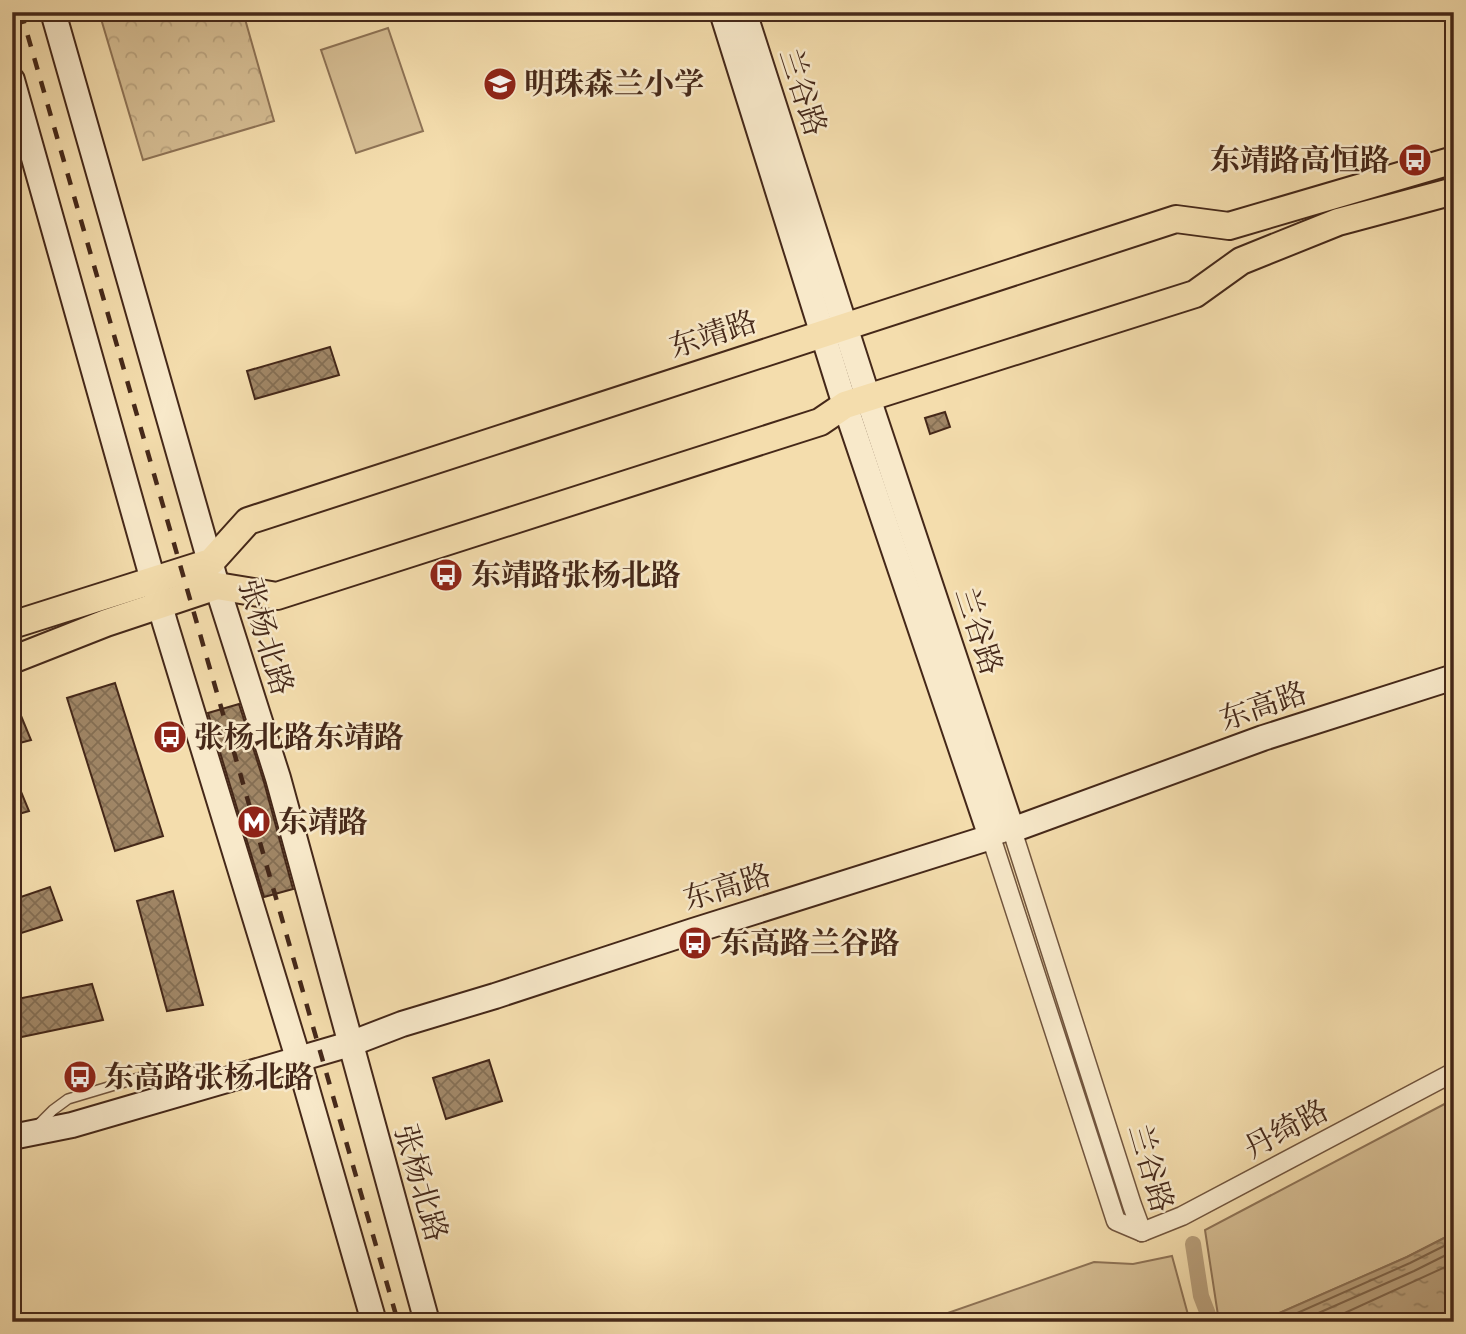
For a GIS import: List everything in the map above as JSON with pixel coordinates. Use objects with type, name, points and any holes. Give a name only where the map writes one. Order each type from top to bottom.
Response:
[{"type":"main road","name":"东靖路","points":[[214,574],[247,521],[1176,219],[1228,226],[1454,160]]},
{"type":"main road","points":[[12,625],[157,593],[214,574],[277,596],[820,422],[857,402],[1195,294],[1241,261],[1326,227],[1454,191]]},
{"type":"main road","points":[[12,660],[106,623],[157,593]]},
{"type":"main road","points":[[12,652],[106,623]]},
{"type":"street","name":"张杨北路","points":[[53,12],[214,574],[278,778],[427,1322]]},
{"type":"street","name":"兰谷路","points":[[722,12],[834,329]]},
{"type":"street","name":"兰谷路","points":[[744,12],[857,402],[1001,833],[1142,1232]]},
{"type":"street","points":[[12,80],[157,593],[298,1058],[374,1322]]},
{"type":"street","name":"东高路","points":[[22,1135],[72,1125],[350,1044],[402,1024],[1001,833],[1263,738],[1454,677]]},
{"type":"street","name":"丹绮路","points":[[1142,1232],[1182,1216],[1454,1072]]},
{"type":"green space","points":[[99,12],[243,12],[274,121],[143,160]]},
{"type":"green space","points":[[388,28],[423,131],[356,153],[321,50]]},
{"type":"green space","points":[[1454,1099],[1454,1233],[1407,1257],[1259,1322],[1219,1322],[1205,1230]]},
{"type":"green space","points":[[1172,1256],[1190,1322],[922,1322],[1094,1262],[1133,1264]]},
{"type":"water","points":[[1454,1233],[1454,1322],[1259,1322],[1407,1257]]},
{"type":"building","points":[[330,347],[339,375],[255,399],[247,371]]},
{"type":"building","points":[[945,412],[950,427],[930,434],[925,418]]},
{"type":"building","points":[[115,683],[163,836],[115,851],[67,698]]},
{"type":"building","points":[[12,694],[31,740],[12,745]]},
{"type":"building","points":[[239,704],[264,782],[293,889],[264,897],[208,713]]},
{"type":"building","points":[[12,770],[29,811],[12,816]]},
{"type":"building","points":[[50,887],[62,920],[12,936],[12,900]]},
{"type":"building","points":[[173,891],[203,1005],[167,1011],[137,901]]},
{"type":"building","points":[[92,984],[103,1020],[12,1039],[12,1000]]},
{"type":"building","points":[[489,1060],[502,1101],[446,1119],[433,1078]]},
{"type":"waterway","points":[[1193,1244],[1201,1296],[1211,1322]]},
{"type":"railway","points":[[21,12],[398,1322]]},
{"type":"place","name":"明珠森兰小学","points":[[500,84]]},
{"type":"place","name":"东靖路高恒路","points":[[1415,160]]},
{"type":"place","name":"东靖路张杨北路","points":[[446,575]]},
{"type":"place","name":"张杨北路东靖路","points":[[170,737]]},
{"type":"place","name":"东靖路","points":[[254,822]]},
{"type":"place","name":"东高路兰谷路","points":[[695,943]]},
{"type":"place","name":"东高路张杨北路","points":[[80,1077]]}]
